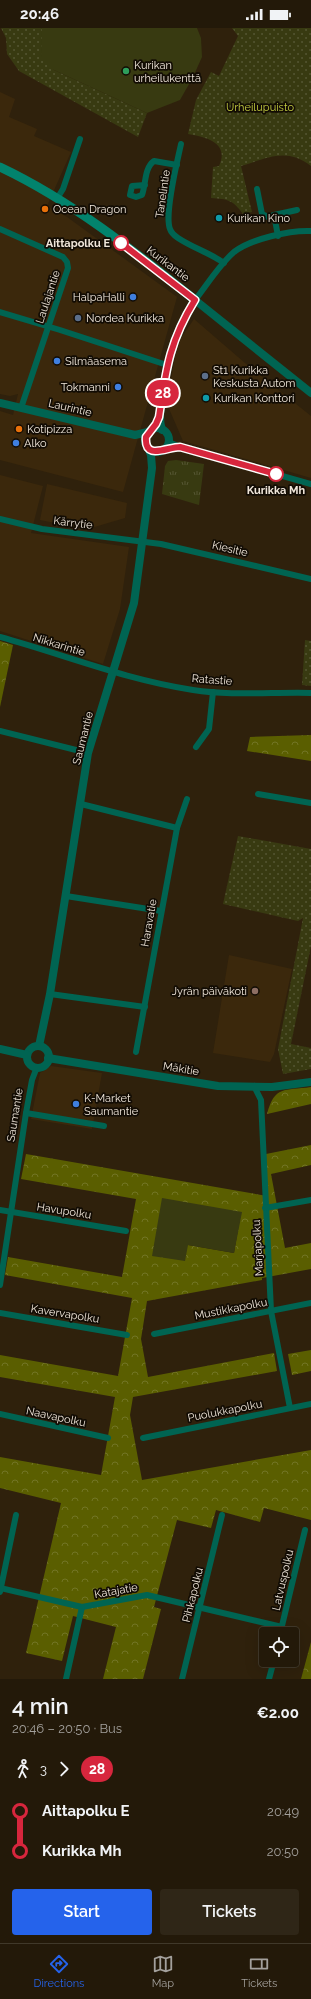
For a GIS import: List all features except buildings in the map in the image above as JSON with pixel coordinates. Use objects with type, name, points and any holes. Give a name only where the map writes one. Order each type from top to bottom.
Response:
[{"type":"main road","name":"Kurikantie","points":[[0,167],[58,197],[82,213],[195,300]]},
{"type":"street","points":[[58,197],[64,189],[80,140]]},
{"type":"street","name":"Tanelintie","points":[[181,144],[169,209],[168,220],[170,231],[178,238],[214,256],[224,263]]},
{"type":"street","points":[[145,185],[149,166],[154,161],[177,165]]},
{"type":"street","points":[[257,189],[262,214],[268,217],[297,210]]},
{"type":"street","points":[[274,215],[278,236]]},
{"type":"street","name":"Laulajantie","points":[[0,229],[63,257],[67,262],[68,268],[21,408]]},
{"type":"street","points":[[311,231],[291,232],[246,246],[234,253],[224,263],[195,300],[180,326],[166,365],[159,417],[162,430],[171,443],[180,447],[311,484]]},
{"type":"street","name":"Kurikantie","points":[[195,300],[311,393]]},
{"type":"street","points":[[0,312],[49,326],[166,365]]},
{"type":"street","name":"Laurintie","points":[[0,403],[135,435],[147,445]]},
{"type":"street","points":[[159,417],[149,431],[147,445],[153,452],[180,447]]},
{"type":"street","points":[[149,431],[154,429],[162,430]]},
{"type":"street","name":"Laurintie","points":[[135,435],[149,431]]},
{"type":"street","points":[[152,462],[156,454],[168,443],[168,438]]},
{"type":"street","name":"Saumantie","points":[[39,1046],[50,994],[88,752],[134,603],[144,541],[152,462],[147,445]]},
{"type":"street","name":"Kärrytie","points":[[0,519],[42,529],[144,541]]},
{"type":"street","name":"Kiesitie","points":[[144,541],[311,579]]},
{"type":"street","name":"Nikkarintie","points":[[0,637],[113,672]]},
{"type":"street","name":"Ratastie","points":[[113,672],[192,690],[214,692],[311,693]]},
{"type":"street","points":[[196,747],[209,728],[214,692]]},
{"type":"street","points":[[0,731],[88,752]]},
{"type":"street","points":[[258,794],[311,803]]},
{"type":"street","name":"Haravatie","points":[[136,1052],[177,828],[187,799]]},
{"type":"street","points":[[81,804],[177,828]]},
{"type":"street","points":[[66,896],[161,911]]},
{"type":"street","points":[[50,994],[145,1007]]},
{"type":"street","points":[[39,1046],[46,1050],[48,1058],[44,1065],[37,1067],[29,1063],[27,1055],[31,1048],[39,1046]]},
{"type":"street","points":[[0,1049],[27,1055]]},
{"type":"street","name":"Mäkitie","points":[[48,1058],[218,1086],[272,1087],[311,1082]]},
{"type":"street","name":"Saumantie","points":[[0,1285],[26,1113],[32,1080],[37,1067]]},
{"type":"street","name":"Marjapolku","points":[[254,1086],[261,1100],[271,1311],[290,1408]]},
{"type":"street","points":[[26,1113],[104,1126]]},
{"type":"street","points":[[265,1208],[311,1200]]},
{"type":"street","name":"Havupolku","points":[[0,1210],[126,1231]]},
{"type":"street","name":"Mustikkapolku","points":[[154,1334],[311,1303]]},
{"type":"street","name":"Kavervapolku","points":[[0,1313],[127,1335]]},
{"type":"street","name":"Puolukkapolku","points":[[143,1438],[311,1404]]},
{"type":"street","name":"Naavapolku","points":[[0,1414],[108,1438]]},
{"type":"street","points":[[0,1589],[16,1515]]},
{"type":"street","name":"Pihkapolku","points":[[182,1679],[222,1515]]},
{"type":"street","name":"Latvuspolku","points":[[282,1627],[305,1530]]},
{"type":"street","name":"Katajatie","points":[[0,1589],[82,1607],[147,1595],[282,1627]]},
{"type":"street","points":[[66,1679],[82,1607]]},
{"type":"street","points":[[269,1679],[272,1667]]},
{"type":"shaded area","points":[[0,92],[15,99],[9,117],[37,129],[34,136],[71,152],[47,206],[67,217],[177,297],[123,492],[0,460],[0,411],[13,415],[18,394],[10,396],[0,394]]},
{"type":"shaded area","points":[[194,319],[245,363],[311,416],[311,478],[183,441],[167,404],[175,357],[181,338]]},
{"type":"shaded area","points":[[0,475],[43,486],[31,533],[129,547],[120,609],[103,664],[0,631]]},
{"type":"shaded area","points":[[47,484],[127,503],[125,518],[91,528],[70,526],[40,520]]},
{"type":"shaded area","name":"Jyrän päiväkoti","points":[[229,955],[292,969],[274,1054],[270,1062],[213,1053]]},
{"type":"shaded area","points":[[51,1066],[102,1073],[92,1129],[31,1119],[40,1073]]},
{"type":"green space","points":[[1,28],[42,28],[54,70],[147,113],[138,137],[19,71],[7,54],[6,38]]},
{"type":"green space","name":"Kurikan urheilukenttä","points":[[42,28],[197,28],[201,38],[202,57],[180,100],[147,113],[54,70],[41,56]]},
{"type":"green space","name":"Urheilupuisto","points":[[232,28],[311,28],[311,166],[302,160],[293,157],[277,156],[268,157],[241,166],[252,212],[243,214],[230,201],[211,198],[213,167],[219,166],[222,158],[219,146],[208,139],[188,134],[196,100],[211,72],[219,76],[238,36]]},
{"type":"green space","points":[[176,460],[204,464],[199,505],[162,494],[165,466],[168,461]]},
{"type":"green space","points":[[305,640],[311,641],[311,686],[302,685]]},
{"type":"green space","points":[[0,641],[13,645],[0,707]]},
{"type":"green space","points":[[311,735],[311,761],[247,751],[250,737]]},
{"type":"green space","points":[[238,836],[311,849],[311,946],[291,1044],[311,1048],[311,1069],[283,1074],[278,1049],[303,918],[298,921],[223,904]]},
{"type":"green space","points":[[311,1087],[311,1104],[267,1114],[273,1098],[277,1094],[282,1091]]},
{"type":"green space","points":[[311,1145],[311,1165],[271,1174],[285,1248],[311,1243],[311,1269],[262,1278],[262,1280],[147,1301],[141,1339],[148,1377],[274,1353],[277,1371],[133,1397],[130,1415],[142,1480],[311,1450],[311,1520],[264,1508],[260,1522],[216,1510],[211,1528],[177,1520],[154,1607],[161,1609],[143,1679],[103,1679],[116,1627],[73,1616],[62,1661],[26,1653],[61,1503],[0,1488],[0,1457],[101,1475],[115,1397],[0,1377],[0,1355],[118,1376],[132,1298],[5,1275],[8,1257],[122,1277],[136,1199],[21,1179],[26,1154],[267,1196],[266,1154]],"holes":[[[241,1212],[234,1253],[188,1245]]]},
{"type":"green space","points":[[162,1198],[242,1212],[234,1253],[188,1245],[185,1261],[152,1256]]},
{"type":"green space","points":[[311,1350],[311,1371],[292,1375],[288,1354]]},
{"type":"green space","points":[[311,1642],[311,1679],[301,1679]]},
{"type":"bus line","name":"28","points":[[121,243],[195,300],[184,318],[175,338],[166,365],[159,417],[156,424],[148,432],[146,437],[148,448],[152,451],[160,452],[172,447],[180,447],[276,474]]},
{"type":"place","name":"Kurikan urheilukenttä","points":[[126,71]]},
{"type":"place","name":"Ocean Dragon","points":[[45,209]]},
{"type":"place","name":"Kurikan Kino","points":[[219,218]]},
{"type":"place","name":"Aittapolku E","points":[[121,243]]},
{"type":"place","name":"HalpaHalli","points":[[133,297]]},
{"type":"place","name":"Nordea Kurikka","points":[[78,318]]},
{"type":"place","name":"Silmäasema","points":[[57,361]]},
{"type":"place","name":"St1 Kurikka Keskusta Autom","points":[[205,376]]},
{"type":"place","name":"Tokmanni","points":[[118,387]]},
{"type":"place","name":"Kurikan Konttori","points":[[206,398]]},
{"type":"place","name":"Kotipizza","points":[[19,429]]},
{"type":"place","name":"Alko","points":[[16,443]]},
{"type":"place","name":"Kurikka Mh","points":[[276,474]]},
{"type":"place","name":"Jyrän päiväkoti","points":[[255,991]]},
{"type":"place","name":"K-Market Saumantie","points":[[76,1104]]}]
